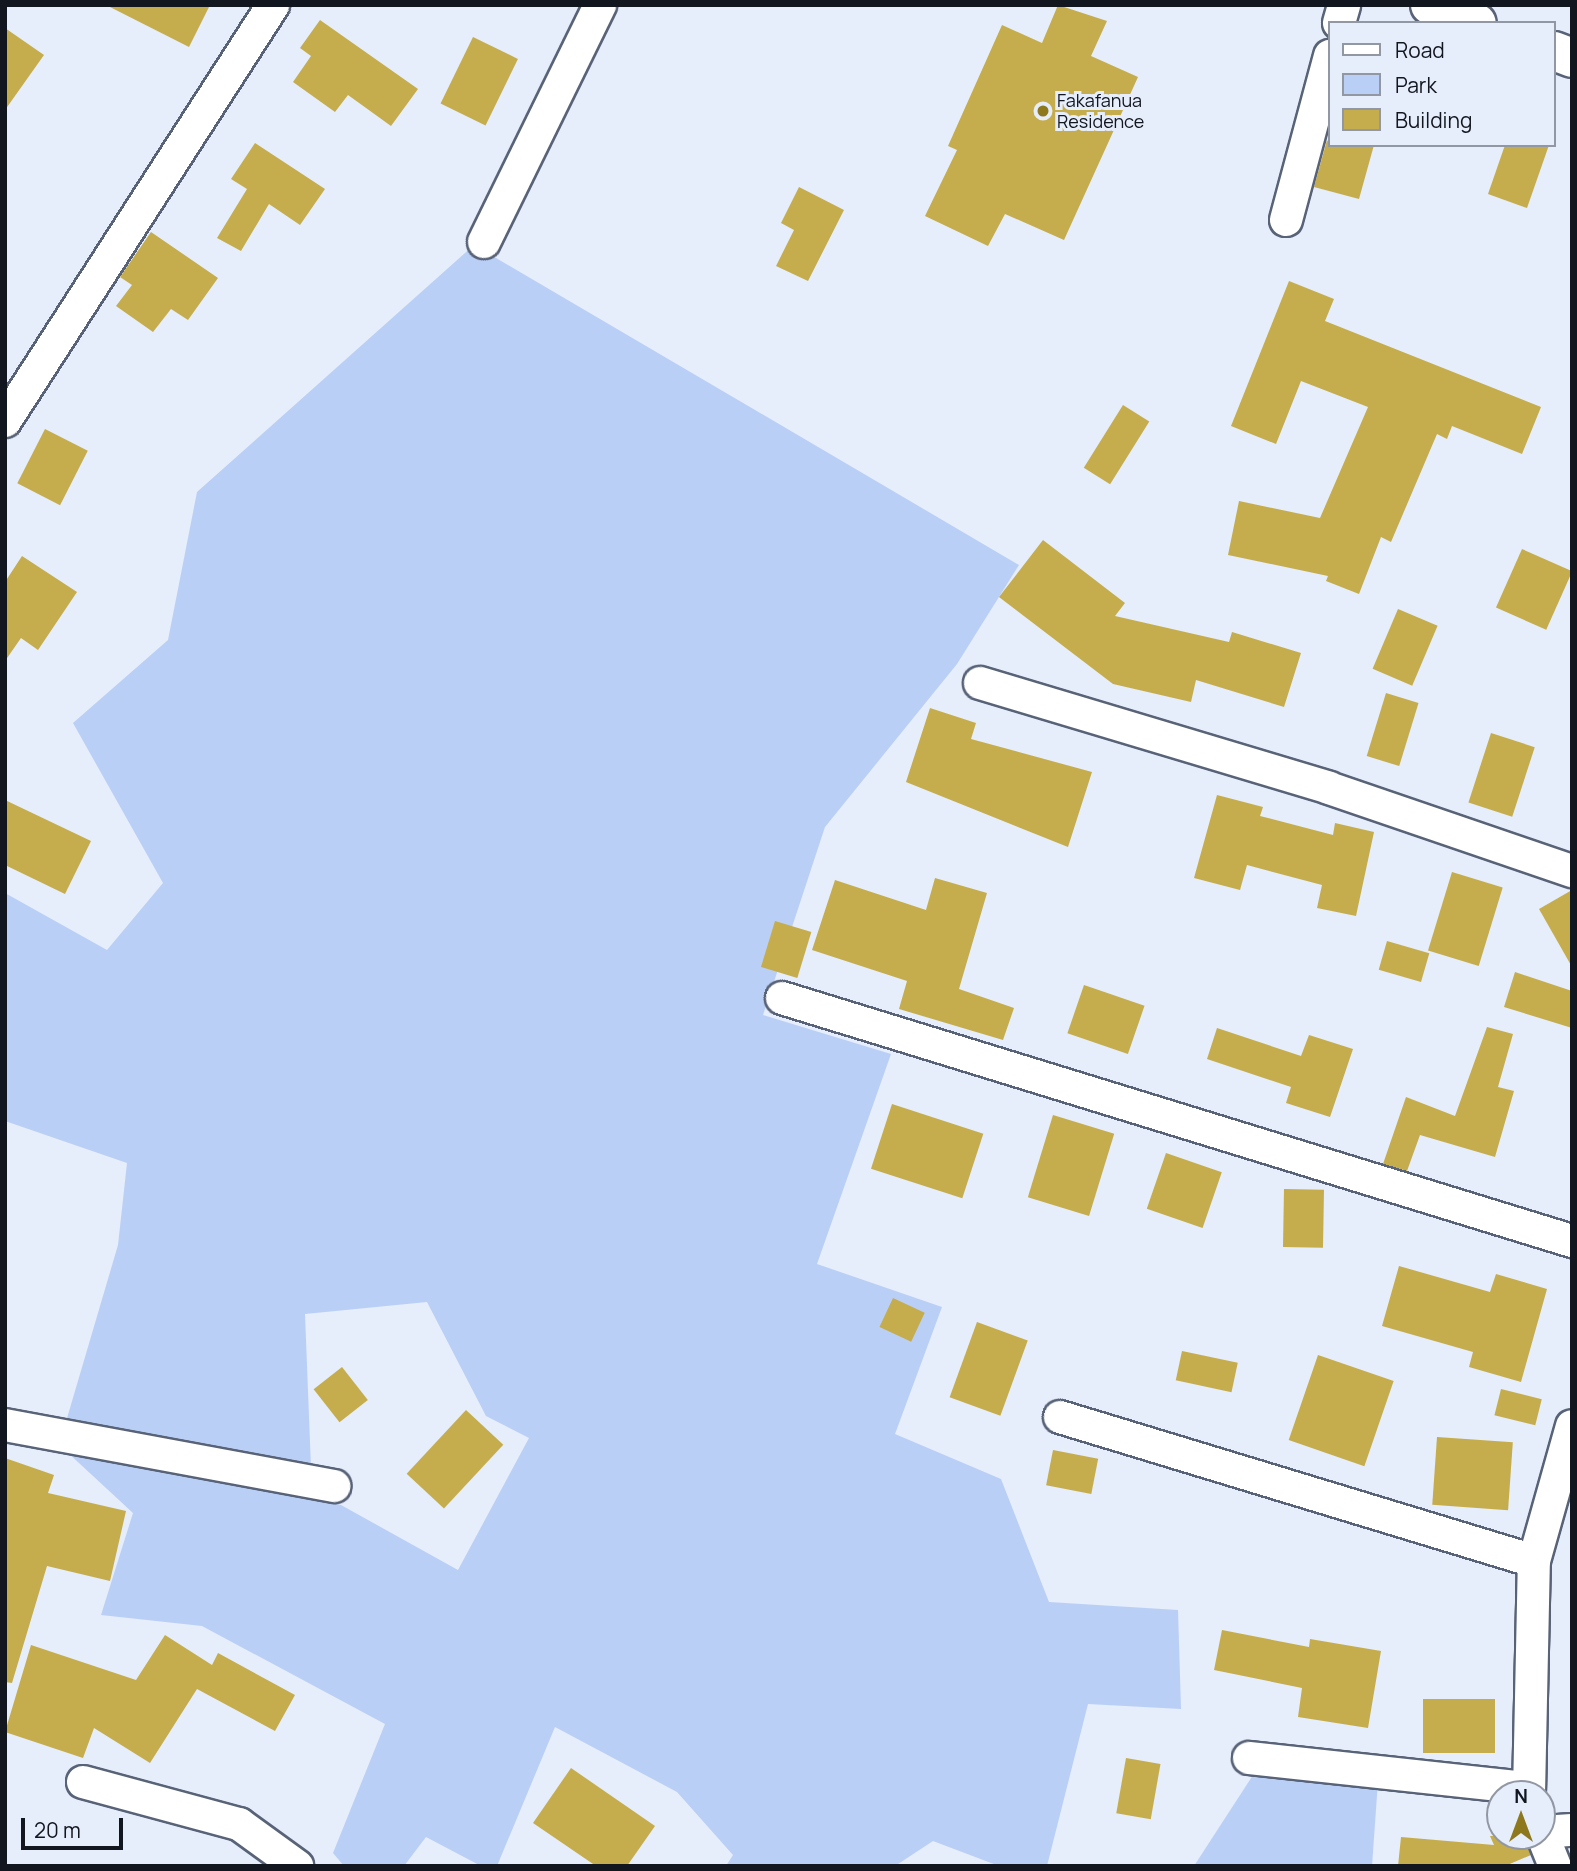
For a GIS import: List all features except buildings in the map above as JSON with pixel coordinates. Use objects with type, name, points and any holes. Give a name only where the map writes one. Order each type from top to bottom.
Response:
[{"type":"street","points":[[5,421],[272,5]]},
{"type":"street","points":[[484,242],[600,5]]},
{"type":"street","points":[[1430,5],[1472,21]]},
{"type":"street","points":[[1286,220],[1328,63]]},
{"type":"street","points":[[980,683],[1328,788],[1572,871]]},
{"type":"street","points":[[782,999],[1572,1241]]},
{"type":"street","points":[[1060,1417],[1534,1561]]},
{"type":"street","points":[[5,1425],[334,1486]]},
{"type":"street","points":[[1528,1780],[1534,1561],[1572,1426]]},
{"type":"street","points":[[1250,1758],[1486,1786]]},
{"type":"street","points":[[83,1782],[239,1824],[297,1866]]},
{"type":"green space","points":[[474,245],[1019,565],[957,664],[825,827],[763,1015],[891,1054],[817,1264],[942,1307],[895,1434],[1001,1479],[1049,1602],[1178,1610],[1181,1709],[1088,1704],[1047,1866],[999,1866],[933,1841],[895,1866],[726,1866],[733,1855],[677,1792],[555,1727],[497,1866],[481,1866],[426,1837],[404,1866],[344,1866],[333,1853],[385,1724],[202,1626],[101,1615],[133,1513],[66,1451],[341,1505],[458,1570],[529,1438],[486,1416],[427,1302],[305,1314],[311,1468],[65,1425],[118,1245],[127,1163],[5,1121],[5,893],[107,950],[163,883],[73,723],[168,640],[197,492]]},
{"type":"green space","points":[[1255,1772],[1378,1781],[1372,1866],[1194,1866]]},
{"type":"place","name":"Fakafanua Residence","points":[[1043,111]]}]
